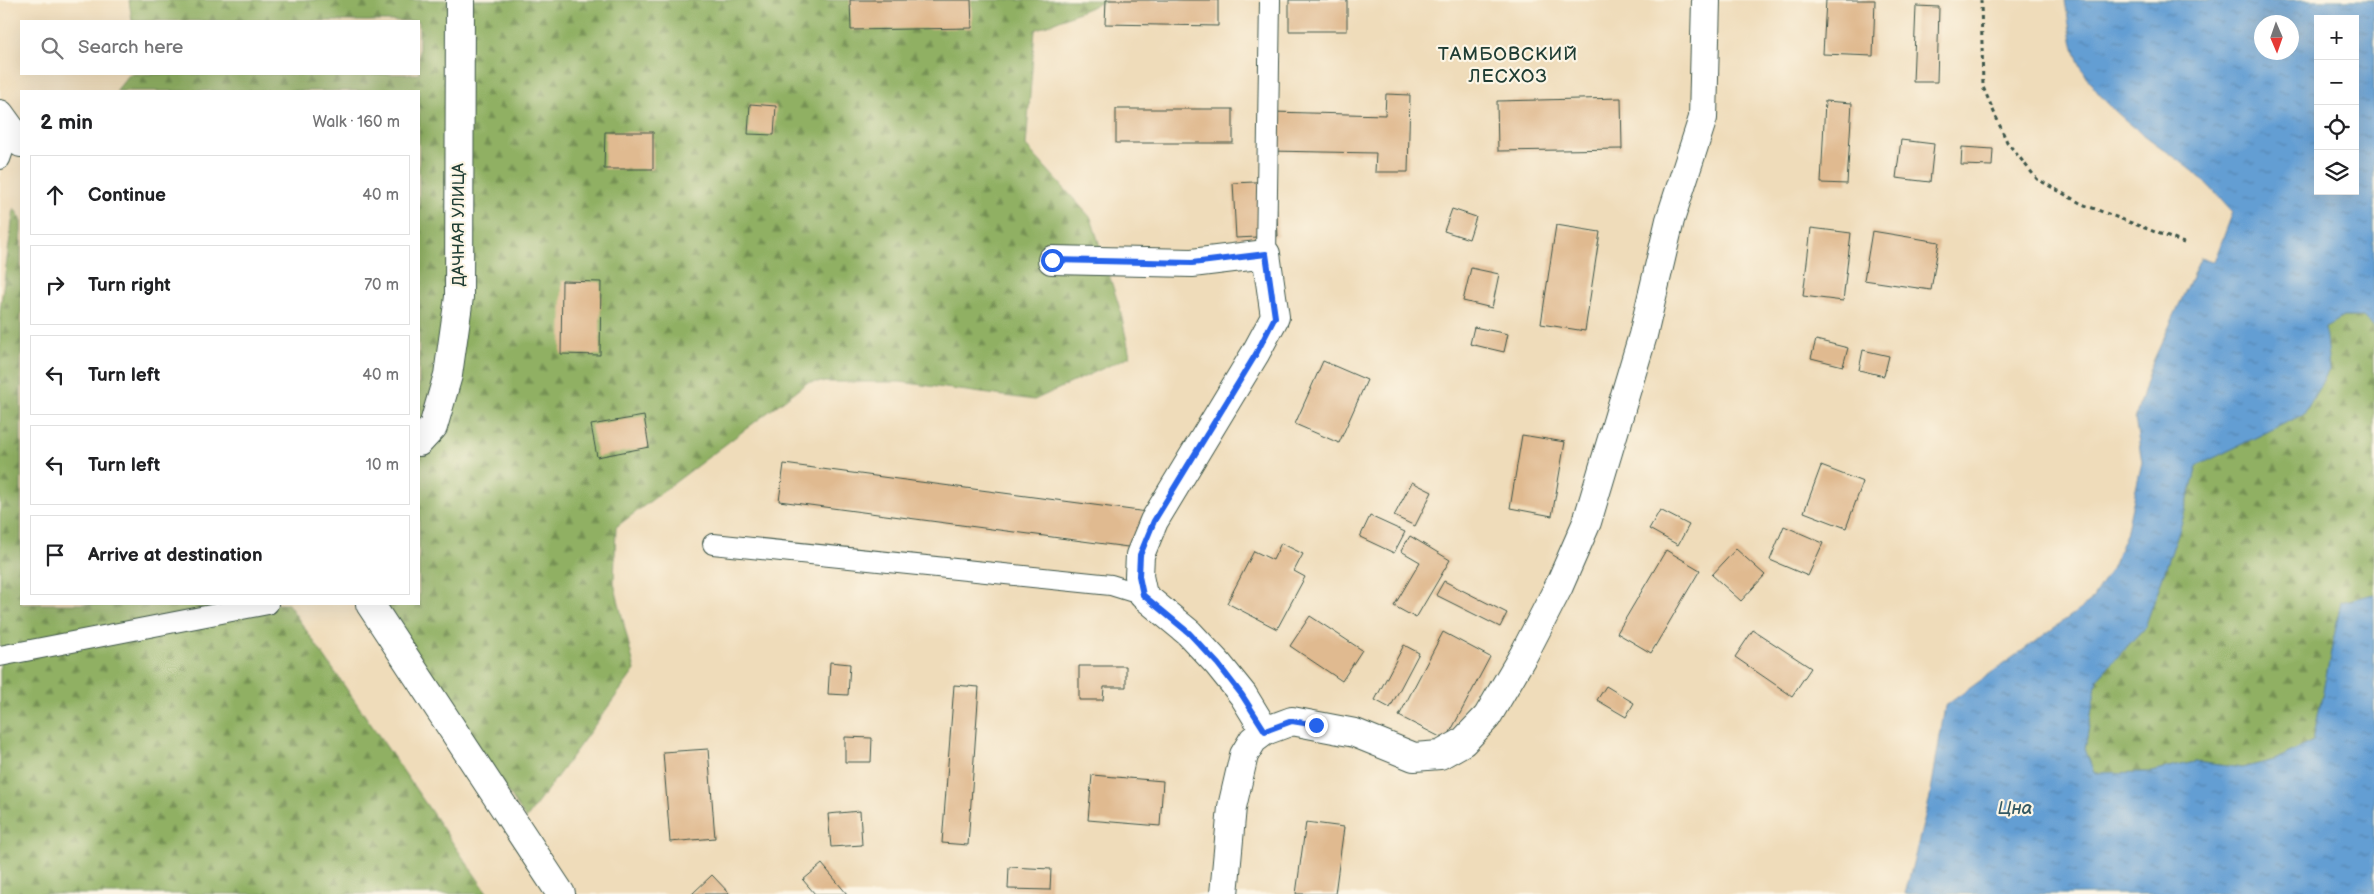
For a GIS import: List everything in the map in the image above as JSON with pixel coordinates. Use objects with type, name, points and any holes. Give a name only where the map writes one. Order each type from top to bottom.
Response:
[{"type":"street","name":"ДАЧНАЯ УЛИЦА","points":[[420,441],[432,427],[448,375],[459,297],[460,0]]},
{"type":"street","points":[[1224,894],[1232,807],[1244,755],[1252,740],[1265,731],[1292,721],[1355,733],[1414,757],[1440,755],[1463,742],[1487,717],[1524,654],[1560,586],[1587,522],[1643,335],[1670,220],[1703,118],[1706,0]]},
{"type":"street","points":[[1052,260],[1192,263],[1266,254],[1275,317],[1256,354],[1154,521],[1140,555],[1139,576],[1143,595],[1189,633],[1218,664],[1242,695],[1265,731]]},
{"type":"street","points":[[371,605],[561,894]]},
{"type":"lane","points":[[1266,254],[1270,0]]},
{"type":"lane","points":[[0,159],[11,128]]},
{"type":"lane","points":[[713,544],[1111,584],[1143,595]]},
{"type":"lane","points":[[0,656],[263,605]]},
{"type":"path","points":[[1981,0],[1983,87],[2007,142],[2037,179],[2082,204],[2184,243]]},
{"type":"green space","points":[[129,0],[1108,0],[1035,30],[1026,146],[1091,218],[1120,309],[1130,356],[1034,400],[900,382],[808,382],[616,527],[614,583],[635,670],[526,819],[384,605],[420,605],[420,90],[117,90],[129,75],[420,75],[420,20],[132,20]]},
{"type":"green space","points":[[14,208],[20,217],[20,605],[289,605],[488,894],[0,894],[0,311]]},
{"type":"green space","points":[[2343,317],[2363,317],[2374,327],[2374,594],[2341,602],[2313,741],[2275,760],[2242,768],[2195,762],[2151,772],[2094,773],[2085,749],[2097,679],[2145,627],[2181,525],[2197,466],[2304,414],[2329,370],[2324,327]]},
{"type":"water","name":"Цна","points":[[2065,0],[2374,0],[2374,327],[2363,317],[2343,317],[2325,327],[2329,370],[2304,414],[2197,466],[2181,525],[2145,627],[2097,679],[2085,749],[2094,773],[2151,772],[2195,762],[2242,768],[2275,760],[2313,741],[2341,602],[2374,594],[2374,894],[1905,894],[1930,797],[1945,706],[2090,602],[2111,569],[2126,534],[2142,462],[2135,419],[2150,368],[2201,257],[2214,262],[2233,212],[2193,171],[2128,122],[2099,94],[2087,78],[2078,60]]},
{"type":"building","points":[[850,0],[971,0],[972,28],[851,30]]},
{"type":"building","points":[[1106,0],[1218,0],[1218,26],[1105,24]]},
{"type":"building","points":[[1289,0],[1347,0],[1347,31],[1289,31]]},
{"type":"building","points":[[1826,0],[1875,0],[1873,56],[1823,54]]},
{"type":"building","points":[[1916,6],[1939,7],[1937,82],[1913,82]]},
{"type":"building","points":[[1386,94],[1410,95],[1408,172],[1375,172],[1376,153],[1270,151],[1272,112],[1385,115]]},
{"type":"building","points":[[1621,98],[1622,149],[1498,151],[1497,101]]},
{"type":"building","points":[[1825,101],[1852,103],[1847,184],[1821,183]]},
{"type":"building","points":[[750,104],[776,106],[774,135],[748,134]]},
{"type":"building","points":[[1116,109],[1233,109],[1233,143],[1116,143]]},
{"type":"building","points":[[605,132],[653,132],[653,169],[604,169]]},
{"type":"building","points":[[1901,140],[1934,144],[1930,182],[1896,178]]},
{"type":"building","points":[[1962,147],[1993,149],[1992,166],[1961,165]]},
{"type":"building","points":[[1275,181],[1278,236],[1236,238],[1233,183]]},
{"type":"building","points":[[1452,209],[1476,217],[1469,239],[1444,231]]},
{"type":"building","points":[[1556,225],[1600,232],[1585,331],[1541,324]]},
{"type":"building","points":[[1811,228],[1851,233],[1843,301],[1803,296]]},
{"type":"building","points":[[1872,231],[1939,242],[1931,290],[1864,280]]},
{"type":"building","points":[[1471,268],[1499,274],[1492,308],[1463,301]]},
{"type":"building","points":[[562,281],[601,282],[600,355],[561,354]]},
{"type":"building","points":[[1474,327],[1508,334],[1504,352],[1470,344]]},
{"type":"building","points":[[1816,340],[1848,348],[1843,366],[1811,358]]},
{"type":"building","points":[[1863,350],[1889,356],[1884,376],[1859,370]]},
{"type":"building","points":[[1323,361],[1367,380],[1339,443],[1295,424]]},
{"type":"building","points":[[644,416],[649,447],[597,457],[591,425]]},
{"type":"building","points":[[1522,435],[1565,442],[1552,516],[1510,508]]},
{"type":"building","points":[[784,464],[1147,512],[1143,549],[779,501]]},
{"type":"building","points":[[1821,466],[1863,482],[1846,528],[1804,512]]},
{"type":"building","points":[[1412,482],[1432,492],[1415,526],[1394,516]]},
{"type":"building","points":[[1660,510],[1689,525],[1678,545],[1649,529]]},
{"type":"building","points":[[1370,516],[1405,532],[1394,553],[1360,537]]},
{"type":"building","points":[[1784,526],[1823,543],[1808,576],[1770,560]]},
{"type":"building","points":[[1410,536],[1450,560],[1416,618],[1394,606],[1420,562],[1401,551]]},
{"type":"building","points":[[1281,543],[1303,554],[1294,571],[1305,577],[1277,629],[1227,603],[1254,551],[1273,560]]},
{"type":"building","points":[[1736,549],[1765,575],[1741,601],[1712,575]]},
{"type":"building","points":[[1666,550],[1700,570],[1651,653],[1617,633]]},
{"type":"building","points":[[1444,581],[1507,613],[1500,627],[1436,595]]},
{"type":"building","points":[[1310,616],[1362,650],[1342,681],[1290,646]]},
{"type":"building","points":[[1753,630],[1811,668],[1792,696],[1735,657]]},
{"type":"building","points":[[1443,632],[1490,657],[1446,740],[1399,716]]},
{"type":"building","points":[[1404,645],[1419,653],[1390,708],[1375,700]]},
{"type":"building","points":[[830,662],[850,664],[848,695],[828,694]]},
{"type":"building","points":[[1079,666],[1126,666],[1126,687],[1104,687],[1103,700],[1079,700]]},
{"type":"building","points":[[954,685],[979,687],[968,845],[942,843]]},
{"type":"building","points":[[1606,686],[1634,703],[1626,717],[1597,700]]},
{"type":"building","points":[[845,737],[872,738],[871,762],[845,762]]},
{"type":"building","points":[[708,749],[715,838],[670,842],[663,752]]},
{"type":"building","points":[[1092,775],[1163,781],[1160,826],[1088,820]]},
{"type":"building","points":[[860,811],[862,845],[831,847],[828,814]]},
{"type":"building","points":[[1306,822],[1344,827],[1335,894],[1296,894]]},
{"type":"building","points":[[822,864],[847,894],[815,894],[803,880]]},
{"type":"building","points":[[1009,867],[1051,869],[1050,890],[1008,889]]},
{"type":"building","points":[[712,875],[730,894],[692,894]]},
{"type":"district","name":"ТАМБОВСКИЙ ЛЕСХОЗ","points":[[1508,65]]},
{"type":"route","points":[[1052,260],[1192,263],[1266,254],[1275,317],[1256,354],[1154,521],[1140,555],[1139,576],[1143,595],[1189,633],[1218,664],[1242,695],[1265,731],[1292,721],[1316,725]]}]
